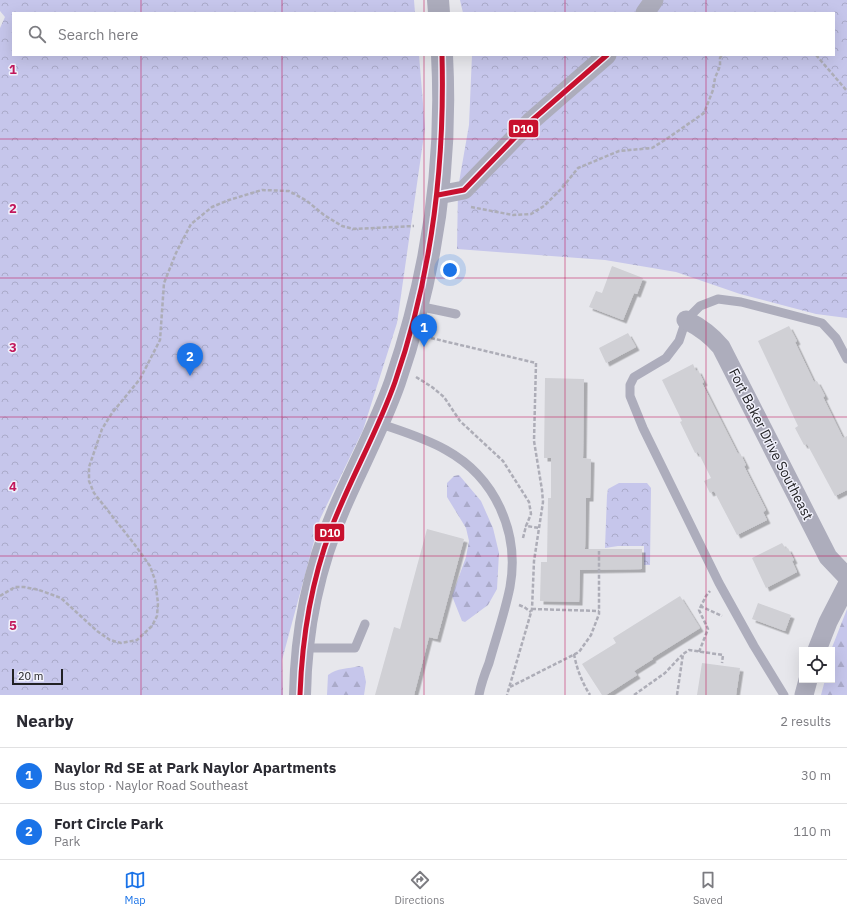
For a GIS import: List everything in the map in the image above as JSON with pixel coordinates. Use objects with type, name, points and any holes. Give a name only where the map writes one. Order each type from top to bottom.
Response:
[{"type":"street","points":[[438,0],[439,12]]},
{"type":"street","points":[[646,12],[654,0]]},
{"type":"street","points":[[300,695],[303,648],[311,597],[326,543],[339,508],[363,459],[394,384],[418,306],[428,265],[438,195],[443,136],[442,56]]},
{"type":"street","points":[[438,195],[464,190],[525,126],[606,56]]},
{"type":"street","name":"Fort Baker Drive Southeast","points":[[686,320],[710,334],[721,347],[828,557],[847,577]]},
{"type":"street","points":[[818,647],[828,622],[847,585]]},
{"type":"street","points":[[804,695],[807,683]]},
{"type":"lane","points":[[784,695],[718,583],[643,428],[630,396],[630,385],[634,377],[666,358],[679,341],[686,320],[700,306],[718,299],[741,302],[822,323],[836,338],[847,359]]},
{"type":"lane","points":[[418,306],[456,314]]},
{"type":"lane","points":[[378,423],[408,433],[446,450],[471,467],[490,488],[504,516],[511,542],[513,564],[510,586],[505,608],[479,695]]},
{"type":"lane","points":[[303,648],[355,648],[365,624]]},
{"type":"path","points":[[466,206],[513,215],[531,214],[544,206],[562,188],[578,168],[619,151],[652,148],[697,120],[704,113],[714,90],[715,78],[720,66],[721,56]]},
{"type":"path","points":[[817,56],[847,91]]},
{"type":"path","points":[[0,596],[15,587],[24,587],[39,590],[61,598],[97,631],[110,640],[121,643],[137,640],[152,626],[157,616],[158,603],[155,580],[150,566],[94,493],[89,481],[89,467],[102,429],[112,414],[140,380],[160,340],[164,283],[176,253],[191,224],[212,207],[262,190],[289,191],[307,200],[324,215],[342,226],[354,229],[415,226]]},
{"type":"path","points":[[431,338],[536,363],[534,441],[543,502],[534,561],[532,609],[507,695]]},
{"type":"path","points":[[416,377],[432,386],[444,398],[460,421],[503,461],[529,502],[530,514],[526,526],[540,528]]},
{"type":"path","points":[[509,687],[579,652],[591,635],[599,614],[600,552]]},
{"type":"path","points":[[699,652],[708,629],[699,610],[706,596],[718,583]]},
{"type":"path","points":[[532,609],[599,611]]},
{"type":"path","points":[[634,695],[664,673],[682,654],[689,650],[723,655],[722,663]]},
{"type":"path","points":[[574,654],[576,667],[590,695]]},
{"type":"path","points":[[677,695],[682,654]]},
{"type":"green space","points":[[0,0],[414,0],[415,12],[12,12],[12,56],[419,56],[425,128],[397,323],[363,430],[320,519],[282,660],[283,695],[0,695],[0,28],[5,17],[0,11]]},
{"type":"green space","points":[[460,0],[847,0],[847,318],[816,314],[740,294],[676,272],[605,260],[457,249],[458,188],[469,125],[472,56],[835,56],[835,12],[463,12]]},
{"type":"green space","points":[[459,475],[481,501],[493,528],[499,553],[497,589],[488,605],[465,622],[462,621],[452,596],[466,557],[469,541],[466,528],[447,497],[447,483],[454,476]]},
{"type":"green space","points":[[619,483],[647,483],[651,488],[650,565],[644,565],[644,546],[618,546],[605,548],[608,489]]},
{"type":"green space","points":[[847,609],[847,695],[821,695],[824,683],[835,683],[835,647],[832,647]]},
{"type":"green space","points":[[359,666],[363,667],[366,682],[364,695],[327,695],[328,675],[339,670]]},
{"type":"building","points":[[612,266],[643,278],[637,294],[634,293],[623,320],[589,307],[596,291],[602,293]]},
{"type":"building","points":[[789,326],[814,382],[817,381],[825,396],[823,397],[843,438],[847,436],[847,490],[835,496],[807,444],[804,445],[795,428],[798,426],[758,341]]},
{"type":"building","points":[[628,333],[636,347],[606,363],[599,348]]},
{"type":"building","points":[[693,364],[704,382],[702,383],[738,454],[740,453],[746,465],[744,466],[766,510],[763,512],[767,520],[737,535],[714,491],[710,493],[704,481],[711,478],[698,452],[695,453],[680,422],[682,421],[662,380]]},
{"type":"building","points":[[545,378],[584,379],[583,458],[591,459],[590,498],[586,498],[585,549],[642,549],[642,569],[580,570],[579,602],[540,601],[541,562],[547,562],[548,498],[551,498],[551,458],[544,458]]},
{"type":"building","points":[[427,529],[464,539],[437,639],[429,637],[414,695],[375,695],[394,627],[400,629]]},
{"type":"building","points":[[782,543],[786,549],[788,548],[794,560],[792,561],[797,572],[766,588],[752,558]]},
{"type":"building","points":[[680,596],[700,628],[634,671],[637,675],[606,695],[602,695],[582,664],[616,643],[613,638]]},
{"type":"building","points":[[758,603],[791,615],[785,631],[752,619]]},
{"type":"building","points":[[702,663],[740,668],[736,695],[697,695]]},
{"type":"transit line","name":"D10","points":[[300,695],[305,631],[313,590],[324,549],[338,510],[388,401],[408,342],[418,302],[434,221],[441,139],[442,56]]},
{"type":"transit line","name":"D10","points":[[438,195],[464,190],[530,122],[606,56]]},
{"type":"place","name":"Naylor Rd SE at Park Naylor Apartments","points":[[424,347]]},
{"type":"place","name":"Fort Circle Park","points":[[190,376]]}]
